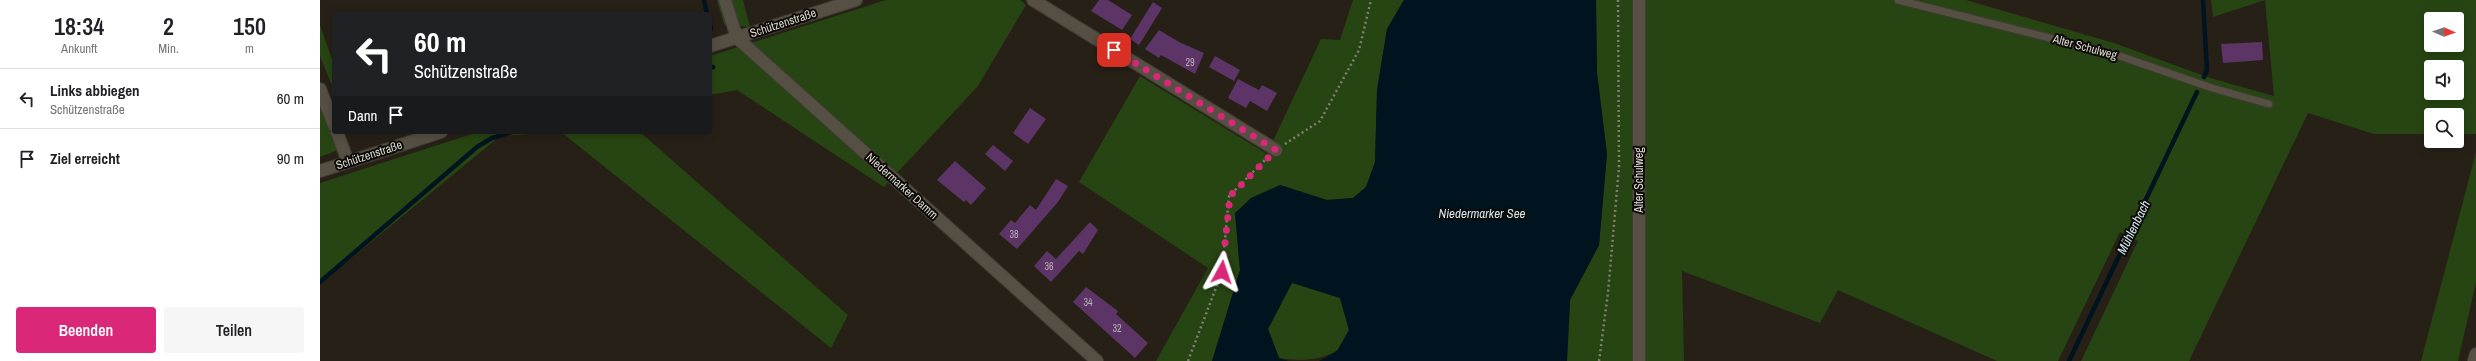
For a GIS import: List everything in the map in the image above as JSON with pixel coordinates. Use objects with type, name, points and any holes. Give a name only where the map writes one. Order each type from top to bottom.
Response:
[{"type":"street","points":[[725,0],[737,38]]},
{"type":"street","name":"Schützenstraße","points":[[712,45],[856,0]]},
{"type":"street","points":[[1033,0],[1276,150]]},
{"type":"street","name":"Alter Schulweg","points":[[1639,0],[1639,361]]},
{"type":"street","name":"Niedermarker Damm","points":[[737,38],[1095,360]]},
{"type":"street","points":[[320,89],[332,120]]},
{"type":"street","points":[[337,134],[348,162]]},
{"type":"street","name":"Schützenstraße","points":[[320,171],[435,134]]},
{"type":"street","points":[[2474,361],[2476,354]]},
{"type":"lane","name":"Alter Schulweg","points":[[1898,0],[2114,54],[2212,88],[2269,104]]},
{"type":"path","points":[[1188,361],[1222,272],[1230,196],[1276,150],[1320,121],[1359,50],[1371,0]]},
{"type":"path","points":[[1600,361],[1608,293],[1619,166],[1618,0]]},
{"type":"green space","points":[[717,0],[743,0],[750,27],[724,24]]},
{"type":"green space","points":[[886,0],[1020,0],[1026,5],[978,86],[884,187],[737,90],[712,95],[712,55]]},
{"type":"green space","points":[[1353,0],[1404,0],[1387,29],[1377,90],[1375,162],[1366,187],[1353,198],[1327,200],[1280,185],[1235,213],[1240,270],[1212,361],[1156,361],[1208,268],[1079,182],[1140,76],[1267,154],[1321,39],[1340,40]]},
{"type":"green space","points":[[1596,0],[1966,0],[2114,43],[2210,78],[2274,96],[2265,0],[2476,0],[2476,134],[2464,134],[2464,108],[2424,108],[2424,134],[2374,134],[2308,113],[2189,361],[2081,361],[2138,241],[2120,232],[2058,361],[1997,361],[1838,290],[1820,323],[1682,271],[1684,361],[1567,361],[1570,300],[1599,245],[1607,154],[1597,73]]},
{"type":"green space","points":[[2211,0],[2265,0],[2213,17]]},
{"type":"green space","points":[[320,25],[332,59],[332,86],[320,56]]},
{"type":"green space","points":[[320,100],[338,150],[320,157]]},
{"type":"green space","points":[[472,134],[530,134],[500,136],[320,284],[320,183]]},
{"type":"green space","points":[[564,134],[642,134],[848,315],[831,348]]},
{"type":"green space","points":[[2476,152],[2476,282],[2458,361],[2421,361]]},
{"type":"green space","points":[[1292,282],[1340,298],[1349,330],[1342,344],[1336,351],[1323,357],[1308,359],[1293,360],[1279,358],[1268,329]]},
{"type":"water","name":"Niedermarker See","points":[[1404,0],[1596,0],[1597,73],[1607,154],[1599,245],[1570,300],[1567,361],[1319,361],[1337,351],[1349,330],[1340,298],[1292,283],[1268,329],[1279,358],[1289,361],[1212,361],[1240,270],[1235,213],[1251,198],[1280,185],[1327,200],[1353,198],[1366,187],[1375,162],[1377,90],[1387,29]]},
{"type":"building","points":[[1099,0],[1108,0],[1132,15],[1122,30],[1091,11]]},
{"type":"building","points":[[1153,2],[1162,8],[1139,45],[1130,39]]},
{"type":"building","points":[[1159,30],[1179,42],[1204,53],[1195,74],[1161,55],[1159,58],[1145,49]]},
{"type":"building","points":[[2262,42],[2263,60],[2223,63],[2221,44]]},
{"type":"building","points":[[1215,56],[1240,70],[1234,81],[1209,67]]},
{"type":"building","points":[[1238,79],[1259,90],[1262,85],[1277,93],[1267,111],[1250,101],[1246,108],[1228,98]]},
{"type":"building","points":[[1030,108],[1046,119],[1028,144],[1013,133]]},
{"type":"building","points":[[993,145],[1013,161],[1005,171],[985,154]]},
{"type":"building","points":[[955,161],[986,188],[971,205],[966,200],[964,202],[937,180]]},
{"type":"building","points":[[1056,179],[1068,186],[1058,202],[1017,249],[999,234],[1011,220],[1015,223],[1030,205],[1036,210]]},
{"type":"building","points":[[1090,222],[1098,230],[1083,254],[1079,251],[1051,282],[1034,266],[1047,251],[1056,259]]},
{"type":"building","points":[[1086,287],[1118,311],[1116,314],[1148,343],[1135,358],[1073,302]]},
{"type":"waterway","points":[[704,0],[707,12]]},
{"type":"waterway","name":"Mühlenbach","points":[[2203,0],[2207,70],[2204,77]]},
{"type":"waterway","name":"Mühlenbach","points":[[2069,361],[2197,92]]},
{"type":"waterway","points":[[320,282],[477,147],[492,138],[505,134]]},
{"type":"route","points":[[1114,50],[1276,150],[1272,152],[1230,196],[1222,272]]}]
